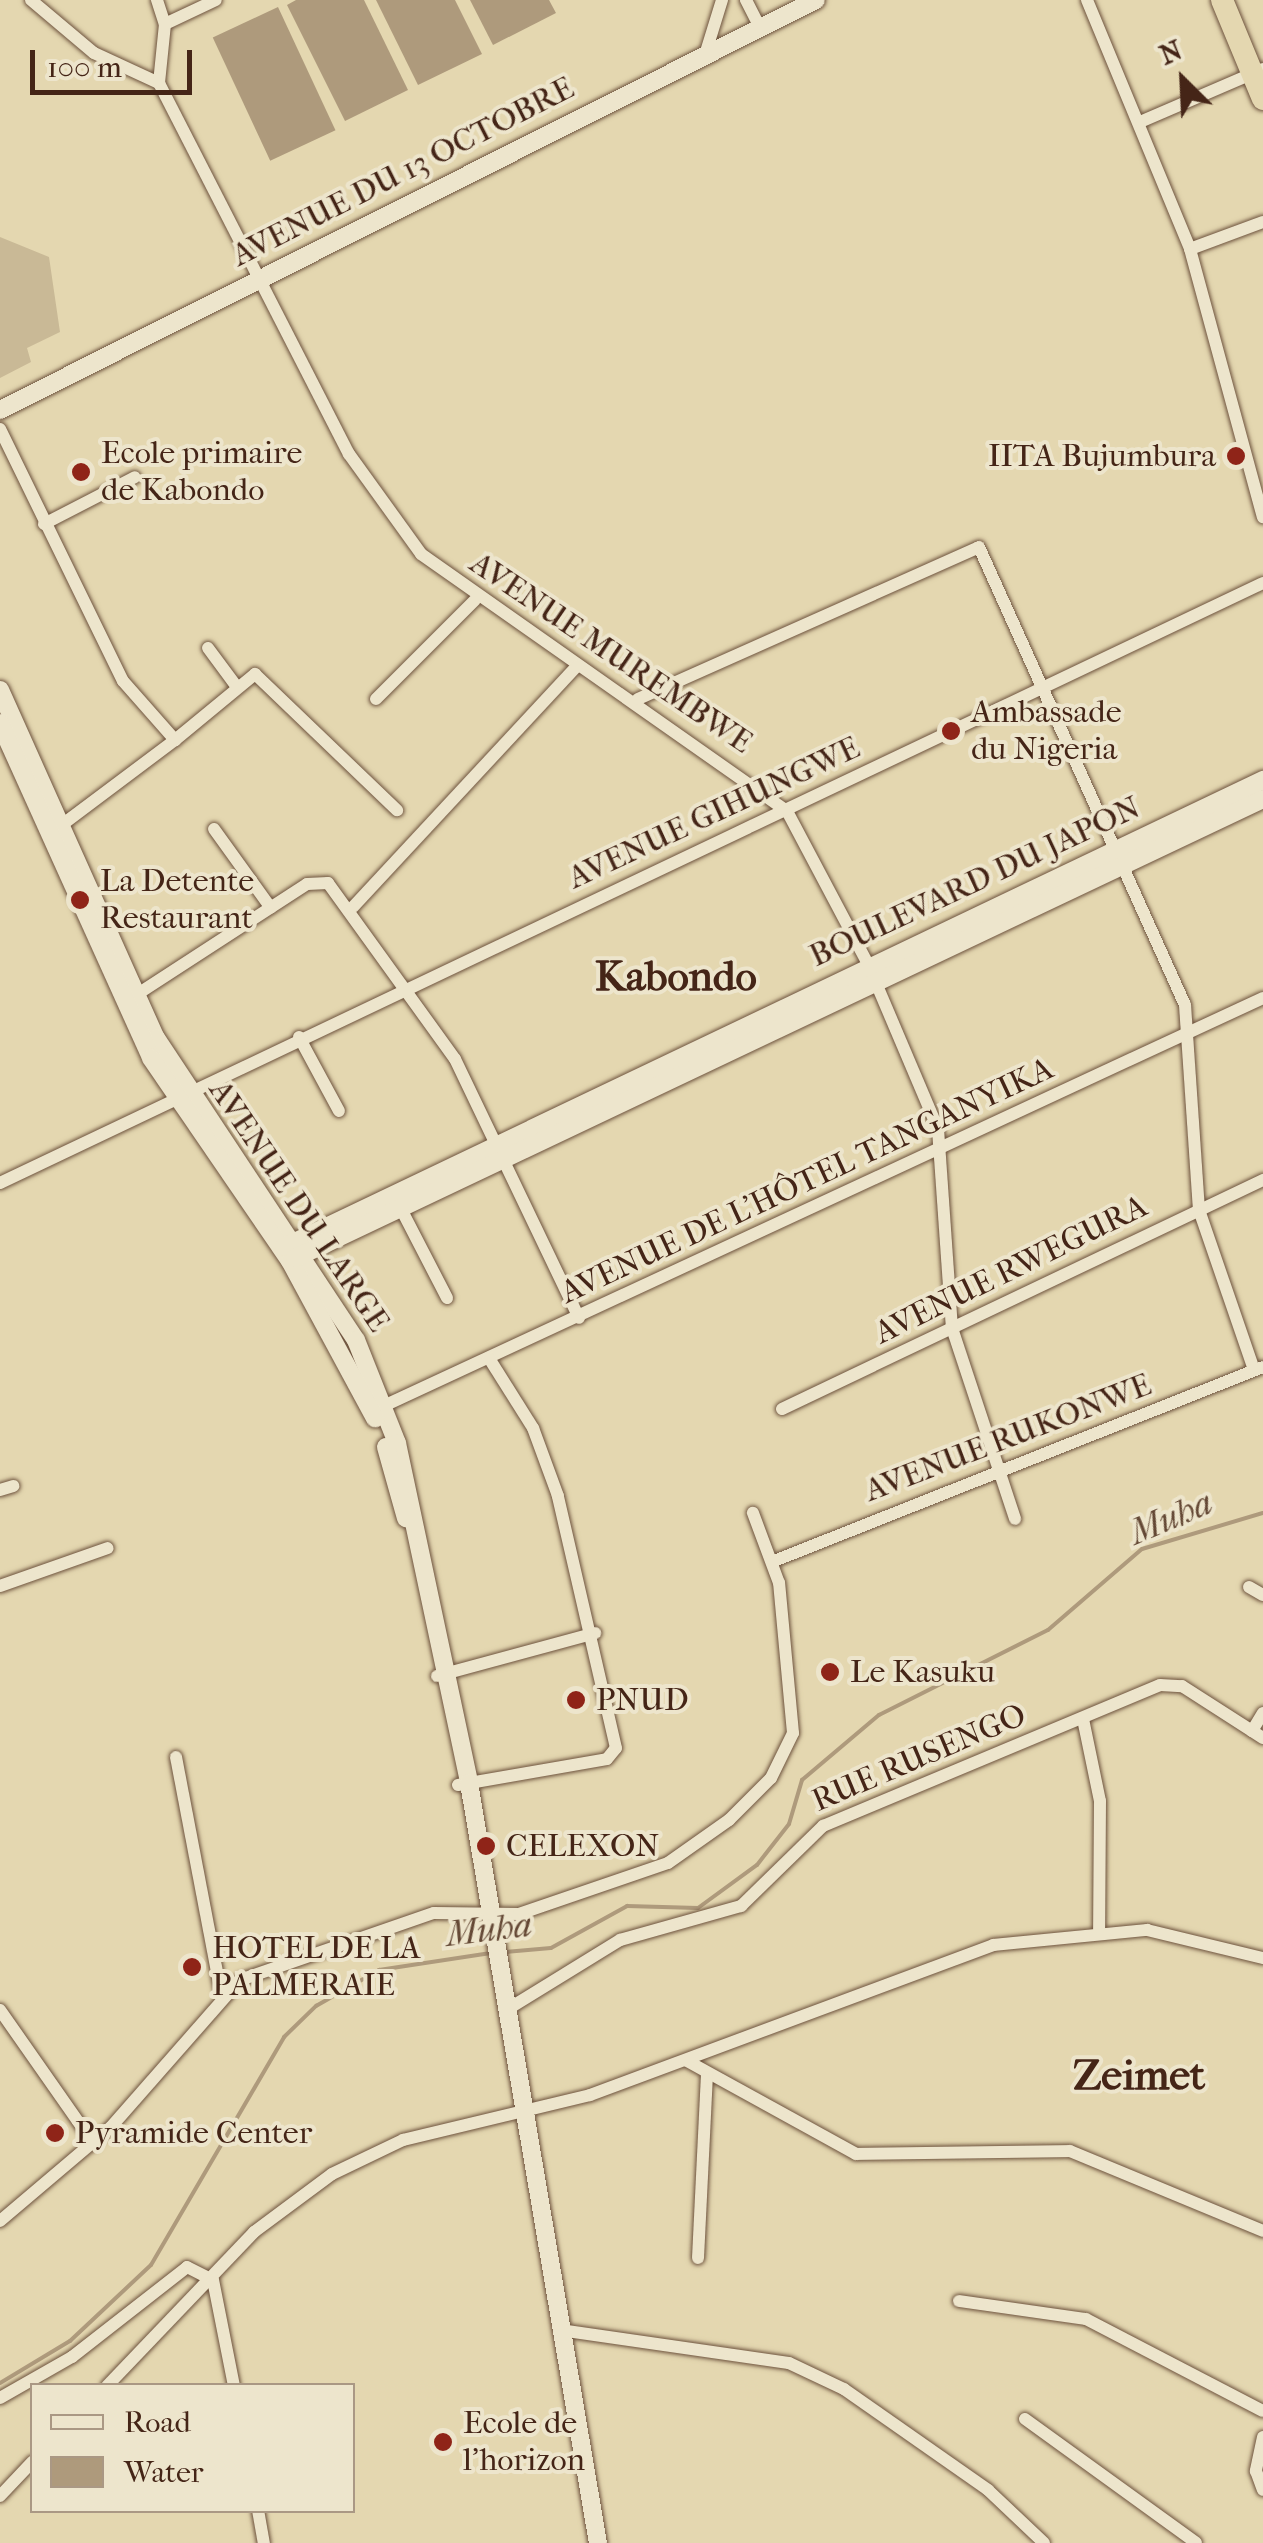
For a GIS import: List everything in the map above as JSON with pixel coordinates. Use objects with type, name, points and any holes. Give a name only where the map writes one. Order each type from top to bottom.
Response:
[{"type":"highway","points":[[1222,0],[1258,71],[1263,99]]},
{"type":"main road","name":"AVENUE DU 13 OCTOBRE","points":[[0,410],[8,398],[259,278],[816,0]]},
{"type":"main road","name":"AVENUE DU LARGE","points":[[0,690],[54,832]]},
{"type":"main road","name":"AVENUE DU LARGE","points":[[0,723],[54,832],[128,999],[183,1099],[291,1252],[378,1409],[443,1675],[598,2543]]},
{"type":"main road","name":"BOULEVARD DU JAPON","points":[[1116,858],[1263,780]]},
{"type":"main road","name":"BOULEVARD DU JAPON","points":[[291,1252],[395,1198],[871,971],[1116,858],[1263,799]]},
{"type":"main road","name":"AVENUE DU LARGE","points":[[496,1970],[508,2010],[516,2078]]},
{"type":"street","points":[[31,0],[94,54],[159,82],[165,24],[157,0]]},
{"type":"street","points":[[165,24],[216,0]]},
{"type":"street","points":[[705,56],[722,0]]},
{"type":"street","points":[[746,0],[760,27]]},
{"type":"street","points":[[1087,0],[1190,249],[1263,518]]},
{"type":"street","points":[[1140,122],[1258,71]]},
{"type":"street","name":"AVENUE MUREMBWE","points":[[159,82],[381,508],[475,600],[638,699],[787,811]]},
{"type":"street","points":[[1190,249],[1263,222]]},
{"type":"street","points":[[0,429],[123,681],[175,740]]},
{"type":"street","points":[[44,524],[135,476]]},
{"type":"street","points":[[638,699],[979,547],[1190,1032],[1199,1210],[1258,1368]]},
{"type":"street","name":"AVENUE GIHUNGWE","points":[[0,1183],[183,1099],[409,984],[787,811],[1263,583]]},
{"type":"street","points":[[376,699],[475,600]]},
{"type":"street","points":[[208,648],[237,687]]},
{"type":"street","points":[[353,907],[578,665]]},
{"type":"street","points":[[54,832],[255,674],[396,810]]},
{"type":"street","points":[[787,811],[871,971],[942,1147],[952,1328],[1016,1519]]},
{"type":"street","points":[[214,829],[270,908]]},
{"type":"street","points":[[128,999],[317,880],[353,907],[409,984],[501,1147],[579,1318]]},
{"type":"street","name":"AVENUE DE L'HÔTEL TANGANYIKA","points":[[378,1409],[1263,998]]},
{"type":"street","points":[[299,1038],[339,1111]]},
{"type":"street","name":"AVENUE RWEGURA","points":[[782,1409],[1263,1180]]},
{"type":"street","points":[[395,1198],[447,1298]]},
{"type":"street","points":[[463,1784],[614,1755],[595,1633],[539,1444],[489,1358]]},
{"type":"street","name":"AVENUE RUKONWE","points":[[774,1561],[1258,1368]]},
{"type":"street","points":[[0,2221],[94,2144],[221,1992],[434,1913],[486,1914],[668,1863],[770,1778],[786,1756],[794,1709],[774,1561],[754,1513]]},
{"type":"street","points":[[0,1586],[108,1548]]},
{"type":"street","points":[[1249,1587],[1263,1596]]},
{"type":"street","points":[[443,1675],[595,1633]]},
{"type":"street","name":"RUE RUSENGO","points":[[508,2010],[620,1940],[741,1906],[822,1826],[1171,1683],[1257,1734]]},
{"type":"street","points":[[1257,1734],[1263,1713]]},
{"type":"street","points":[[1083,1719],[1100,1800],[1099,1929]]},
{"type":"street","points":[[176,1757],[221,1992]]},
{"type":"street","points":[[110,2383],[210,2274],[370,2152],[523,2112],[687,2061],[993,1945],[1099,1929],[1190,1936],[1263,1958]]},
{"type":"street","points":[[0,2010],[94,2144]]},
{"type":"street","points":[[687,2061],[856,2154],[1070,2151],[1263,2232]]},
{"type":"street","points":[[698,2258],[707,2075]]},
{"type":"street","points":[[0,2398],[72,2356],[179,2269],[210,2274]]},
{"type":"street","points":[[210,2274],[233,2383]]},
{"type":"street","points":[[959,2301],[1086,2319],[1263,2411]]},
{"type":"street","points":[[560,2330],[789,2363],[844,2389],[988,2490],[1044,2543]]},
{"type":"street","points":[[1025,2418],[1196,2543]]},
{"type":"street","points":[[1263,2437],[1256,2470],[1263,2490]]},
{"type":"street","points":[[0,2496],[30,2464]]},
{"type":"street","points":[[259,2513],[264,2543]]},
{"type":"shaded area","points":[[0,237],[49,257],[60,332],[27,348],[31,362],[0,378]]},
{"type":"water","points":[[296,0],[364,0],[408,90],[345,121],[287,5]]},
{"type":"water","points":[[376,0],[455,0],[482,54],[418,85]]},
{"type":"water","points":[[470,0],[549,0],[556,13],[493,45]]},
{"type":"water","points":[[278,7],[335,130],[270,161],[213,37]]},
{"type":"waterway","name":"Muha","points":[[506,1952],[551,1948],[627,1906],[698,1908],[757,1865],[789,1824],[802,1780],[879,1715],[1048,1630],[1142,1549],[1263,1513]]},
{"type":"waterway","name":"Muha","points":[[0,2383],[70,2341],[151,2265],[284,2037],[316,2006],[379,1970],[491,1953]]},
{"type":"place","name":"IITA Bujumbura","points":[[1236,456]]},
{"type":"place","name":"Ecole primaire de Kabondo","points":[[81,472]]},
{"type":"place","name":"Ambassade du Nigeria","points":[[951,731]]},
{"type":"place","name":"La Detente Restaurant","points":[[80,900]]},
{"type":"place","name":"Le Kasuku","points":[[830,1672]]},
{"type":"place","name":"PNUD","points":[[576,1700]]},
{"type":"place","name":"CELEXON","points":[[486,1846]]},
{"type":"place","name":"HOTEL DE LA PALMERAIE","points":[[192,1967]]},
{"type":"place","name":"Pyramide Center","points":[[55,2133]]},
{"type":"place","name":"Ecole de l'horizon","points":[[443,2442]]},
{"type":"district","name":"Kabondo","points":[[676,977]]},
{"type":"district","name":"Zeimet","points":[[1139,2076]]}]
